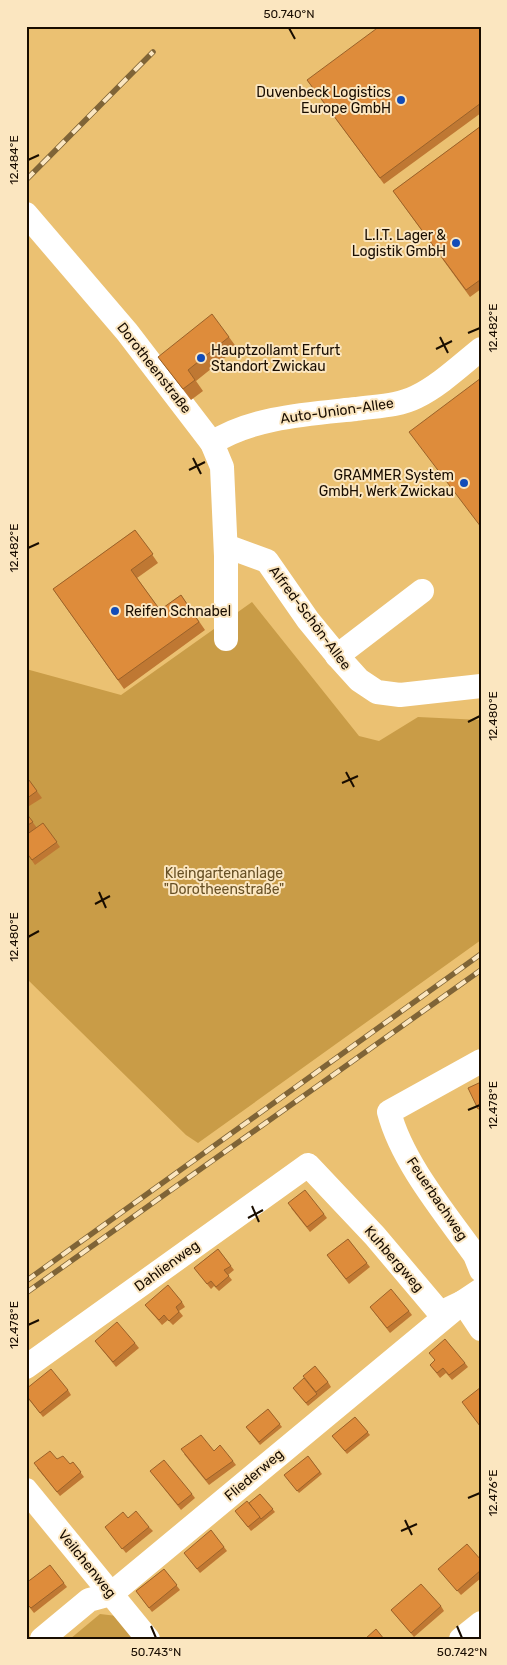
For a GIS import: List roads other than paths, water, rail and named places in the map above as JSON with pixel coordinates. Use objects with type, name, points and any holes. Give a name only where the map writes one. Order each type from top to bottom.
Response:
[{"type":"street","name":"Dorotheenstraße","points":[[26,214],[127,332],[212,443],[222,467],[226,546],[226,639]]},
{"type":"street","name":"Auto-Union-Allee","points":[[212,443],[229,432],[259,424],[308,414],[392,405],[416,397],[481,349]]},
{"type":"street","name":"Alfred-Schön-Allee","points":[[226,546],[267,562],[308,620],[337,656],[359,680],[377,692],[400,695],[481,686]]},
{"type":"street","points":[[337,656],[422,591]]},
{"type":"street","name":"Feuerbachweg","points":[[481,1061],[389,1112],[393,1126],[414,1168],[475,1255],[481,1270]]},
{"type":"street","name":"Kuhbergweg","points":[[308,1165],[375,1236],[440,1313],[472,1296]]},
{"type":"street","name":"Dahlienweg","points":[[26,1367],[308,1165]]},
{"type":"street","points":[[481,1284],[472,1296],[481,1329]]},
{"type":"street","name":"Fliederweg","points":[[42,1639],[89,1600],[111,1594],[472,1296]]},
{"type":"street","name":"Veilchenweg","points":[[26,1490],[148,1639]]},
{"type":"street","points":[[461,1639],[481,1623]]},
{"type":"railway","points":[[26,180],[153,52]]},
{"type":"railway","points":[[26,1281],[481,954]]},
{"type":"railway","points":[[26,1293],[481,970]]},
{"type":"place","name":"Duvenbeck Logistics Europe GmbH","points":[[401,100]]},
{"type":"place","name":"L.I.T. Lager & Logistik GmbH","points":[[456,243]]},
{"type":"place","name":"Hauptzollamt Erfurt Standort Zwickau","points":[[201,358]]},
{"type":"place","name":"GRAMMER System GmbH, Werk Zwickau","points":[[464,483]]},
{"type":"place","name":"Reifen Schnabel","points":[[115,611]]},
{"type":"park label","name":"Kleingartenanlage \"Dorotheenstraße\"","points":[[224,882]]}]
